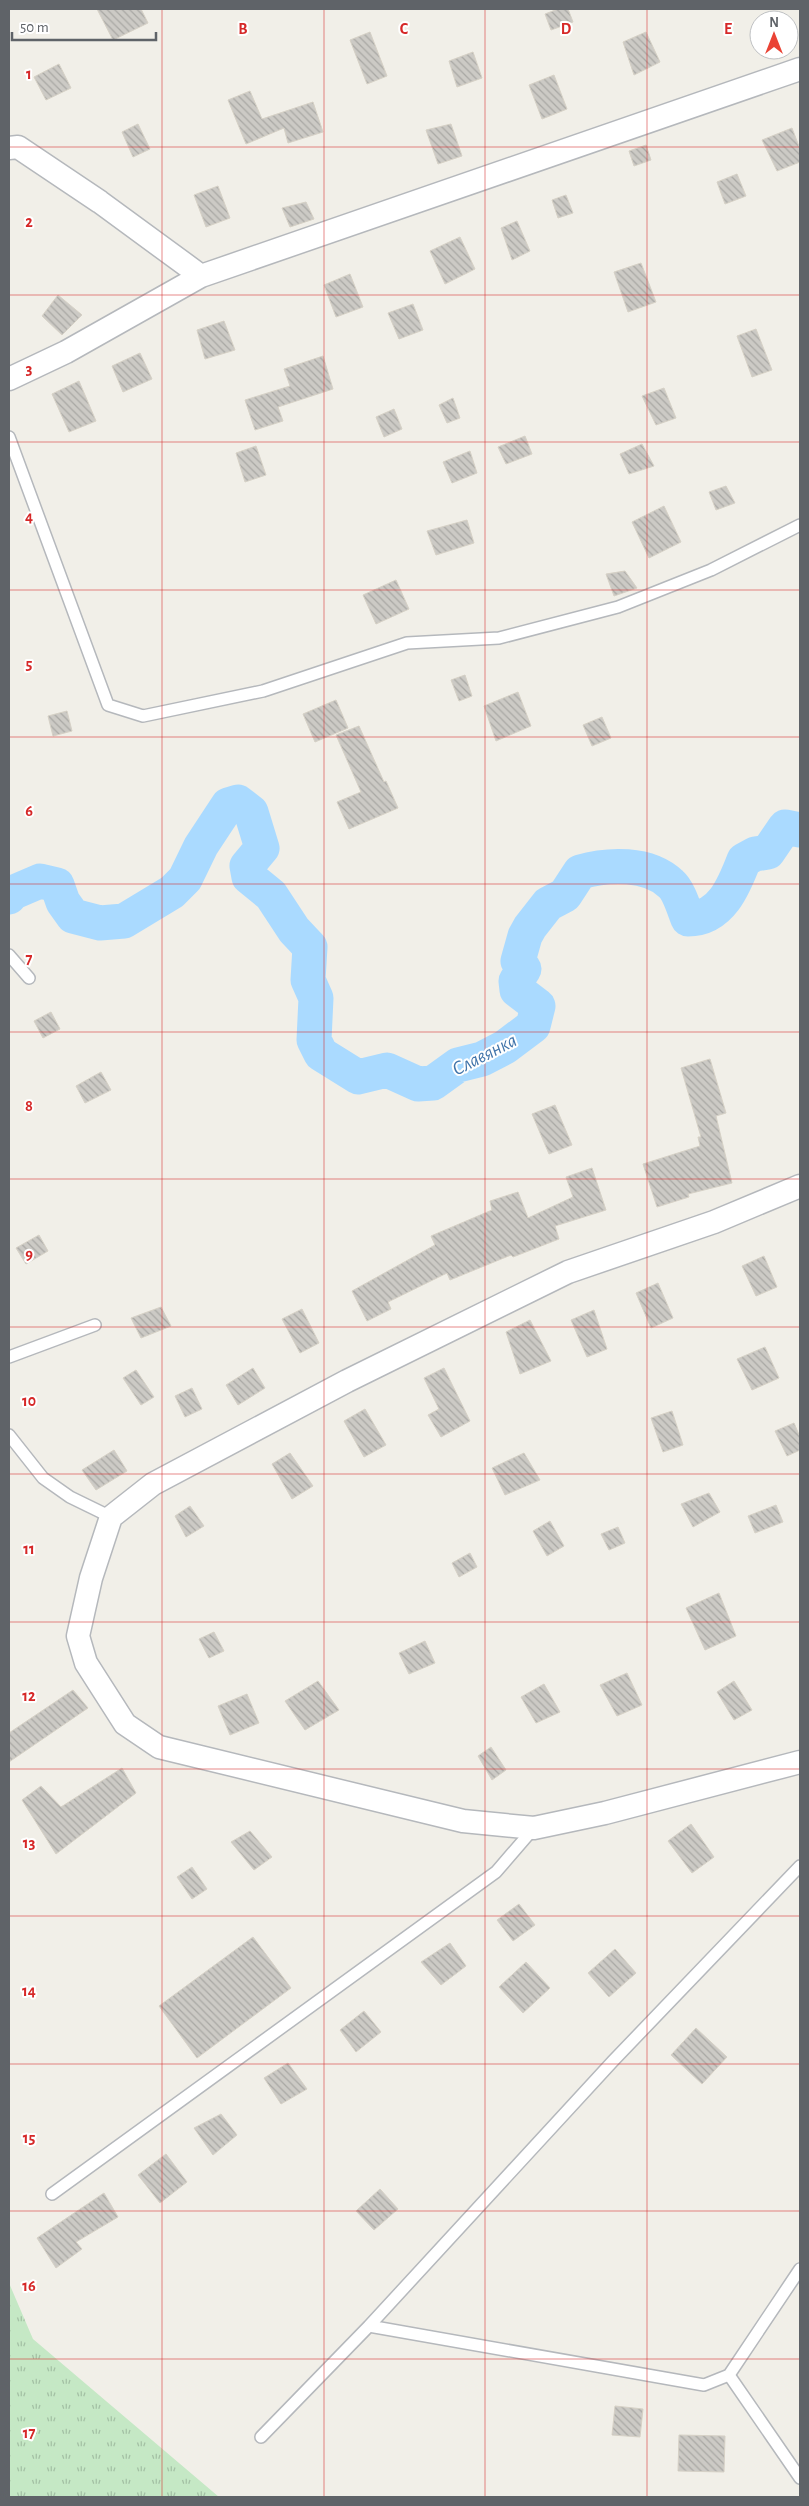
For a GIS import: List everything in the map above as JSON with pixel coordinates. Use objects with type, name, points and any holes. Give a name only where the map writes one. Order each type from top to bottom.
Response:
[{"type":"street","points":[[9,379],[66,352],[201,276],[800,69]]},
{"type":"street","points":[[12,145],[100,202],[201,276]]},
{"type":"street","points":[[800,1186],[714,1222],[568,1272],[347,1381],[153,1484],[111,1517],[91,1578],[78,1636],[86,1663],[125,1724],[159,1747],[463,1820],[534,1828],[605,1814],[800,1762]]},
{"type":"lane","points":[[9,437],[108,705],[143,716],[263,690],[406,643],[500,638],[618,607],[711,570],[800,525]]},
{"type":"lane","points":[[9,956],[29,978]]},
{"type":"lane","points":[[9,1357],[94,1325]]},
{"type":"lane","points":[[9,1435],[43,1478],[70,1497],[111,1517]]},
{"type":"lane","points":[[52,2194],[496,1872],[534,1828]]},
{"type":"lane","points":[[261,2437],[369,2326],[613,2061],[800,1866]]},
{"type":"lane","points":[[369,2326],[704,2385],[729,2375],[800,2269]]},
{"type":"lane","points":[[729,2375],[800,2478]]},
{"type":"green space","points":[[9,2283],[33,2339],[219,2497],[9,2497]]},
{"type":"building","points":[[97,9],[141,9],[148,23],[113,40]]},
{"type":"building","points":[[558,9],[568,9],[573,22],[551,30],[545,14]]},
{"type":"building","points":[[370,32],[387,76],[367,84],[350,40]]},
{"type":"building","points":[[646,32],[660,62],[634,75],[623,42]]},
{"type":"building","points":[[473,52],[482,78],[457,87],[449,61]]},
{"type":"building","points":[[59,64],[71,88],[46,100],[34,77]]},
{"type":"building","points":[[554,75],[567,109],[542,119],[529,85]]},
{"type":"building","points":[[250,91],[262,119],[313,102],[323,132],[288,143],[284,128],[246,144],[228,100]]},
{"type":"building","points":[[138,124],[150,149],[133,157],[122,132]]},
{"type":"building","points":[[451,124],[462,156],[438,164],[426,130]]},
{"type":"building","points":[[792,128],[800,149],[800,162],[777,171],[762,140]]},
{"type":"building","points":[[646,145],[651,160],[634,166],[629,151]]},
{"type":"building","points":[[737,174],[746,196],[725,204],[717,182]]},
{"type":"building","points":[[218,186],[230,218],[206,227],[194,195]]},
{"type":"building","points":[[566,195],[573,213],[558,218],[552,200]]},
{"type":"building","points":[[306,202],[314,219],[290,227],[282,208]]},
{"type":"building","points":[[517,221],[530,251],[512,260],[501,228]]},
{"type":"building","points":[[460,237],[475,269],[445,284],[430,251]]},
{"type":"building","points":[[641,263],[656,302],[628,312],[614,272]]},
{"type":"building","points":[[350,274],[363,307],[336,317],[324,285]]},
{"type":"building","points":[[58,295],[82,315],[62,335],[42,316]]},
{"type":"building","points":[[413,304],[423,330],[399,339],[388,313]]},
{"type":"building","points":[[224,321],[235,350],[205,359],[197,330]]},
{"type":"building","points":[[756,329],[772,370],[752,377],[737,336]]},
{"type":"building","points":[[140,353],[152,379],[123,392],[112,366]]},
{"type":"building","points":[[323,356],[333,389],[278,407],[283,421],[255,430],[245,400],[290,386],[284,369]]},
{"type":"building","points":[[79,381],[96,421],[69,432],[52,394]]},
{"type":"building","points":[[664,388],[676,418],[656,425],[642,396]]},
{"type":"building","points":[[453,398],[460,418],[447,423],[439,405]]},
{"type":"building","points":[[394,409],[402,429],[384,437],[376,417]]},
{"type":"building","points":[[525,436],[532,454],[506,464],[498,447]]},
{"type":"building","points":[[642,444],[654,466],[629,474],[620,454]]},
{"type":"building","points":[[256,446],[266,475],[245,482],[236,453]]},
{"type":"building","points":[[470,451],[477,473],[452,483],[443,462]]},
{"type":"building","points":[[726,486],[735,503],[716,510],[709,492]]},
{"type":"building","points":[[664,506],[681,542],[649,558],[632,522]]},
{"type":"building","points":[[467,520],[474,543],[436,555],[427,531]]},
{"type":"building","points":[[625,571],[637,588],[614,596],[606,574]]},
{"type":"building","points":[[396,580],[409,609],[376,624],[363,595]]},
{"type":"building","points":[[465,675],[472,696],[459,701],[451,680]]},
{"type":"building","points":[[518,692],[531,726],[496,741],[484,706]]},
{"type":"building","points":[[336,700],[348,728],[315,742],[303,714]]},
{"type":"building","points":[[67,711],[72,731],[53,736],[48,716]]},
{"type":"building","points":[[602,717],[611,738],[592,746],[583,725]]},
{"type":"building","points":[[359,726],[398,808],[349,829],[337,802],[361,792],[336,735]]},
{"type":"building","points":[[51,1012],[60,1029],[43,1038],[34,1021]]},
{"type":"building","points":[[710,1059],[726,1113],[716,1116],[732,1183],[688,1194],[689,1197],[657,1207],[643,1164],[700,1146],[698,1137],[701,1137],[681,1068]]},
{"type":"building","points":[[101,1072],[111,1090],[85,1103],[76,1086]]},
{"type":"building","points":[[555,1105],[572,1145],[549,1154],[532,1114]]},
{"type":"building","points":[[592,1168],[606,1210],[555,1226],[559,1239],[513,1257],[511,1255],[450,1280],[447,1273],[388,1302],[391,1309],[367,1321],[352,1291],[435,1245],[431,1236],[492,1210],[490,1201],[518,1192],[528,1218],[573,1197],[566,1177]]},
{"type":"building","points":[[39,1235],[48,1251],[26,1264],[16,1248]]},
{"type":"building","points":[[764,1256],[777,1287],[756,1296],[742,1266]]},
{"type":"building","points":[[658,1283],[673,1318],[651,1328],[636,1293]]},
{"type":"building","points":[[161,1307],[171,1326],[141,1338],[131,1318]]},
{"type":"building","points":[[302,1309],[319,1343],[300,1353],[282,1319]]},
{"type":"building","points":[[594,1310],[607,1349],[587,1357],[571,1320]]},
{"type":"building","points":[[530,1320],[551,1361],[520,1374],[506,1332]]},
{"type":"building","points":[[765,1347],[779,1378],[752,1390],[737,1359]]},
{"type":"building","points":[[253,1368],[265,1388],[238,1405],[226,1385]]},
{"type":"building","points":[[444,1368],[470,1421],[441,1437],[428,1415],[439,1409],[424,1378]]},
{"type":"building","points":[[136,1370],[154,1397],[141,1405],[123,1378]]},
{"type":"building","points":[[192,1388],[202,1409],[185,1417],[175,1396]]},
{"type":"building","points":[[365,1409],[386,1445],[364,1457],[344,1421]]},
{"type":"building","points":[[672,1411],[683,1445],[663,1452],[651,1418]]},
{"type":"building","points":[[794,1423],[800,1437],[800,1450],[787,1456],[775,1431]]},
{"type":"building","points":[[114,1450],[127,1471],[96,1490],[82,1470]]},
{"type":"building","points":[[290,1453],[313,1486],[292,1499],[272,1464]]},
{"type":"building","points":[[524,1453],[540,1480],[505,1495],[492,1468]]},
{"type":"building","points":[[709,1493],[720,1512],[693,1527],[681,1504]]},
{"type":"building","points":[[776,1505],[783,1522],[755,1533],[748,1516]]},
{"type":"building","points":[[190,1506],[204,1526],[186,1537],[175,1516]]},
{"type":"building","points":[[550,1521],[564,1546],[547,1556],[533,1531]]},
{"type":"building","points":[[618,1527],[625,1543],[609,1550],[601,1534]]},
{"type":"building","points":[[470,1553],[477,1567],[459,1577],[452,1563]]},
{"type":"building","points":[[719,1593],[736,1636],[705,1650],[686,1608]]},
{"type":"building","points":[[214,1632],[224,1651],[209,1658],[199,1639]]},
{"type":"building","points":[[425,1641],[435,1663],[409,1674],[399,1653]]},
{"type":"building","points":[[627,1673],[642,1705],[617,1716],[600,1685]]},
{"type":"building","points":[[318,1681],[339,1710],[305,1730],[285,1701]]},
{"type":"building","points":[[734,1681],[752,1710],[734,1720],[717,1692]]},
{"type":"building","points":[[544,1684],[560,1712],[536,1723],[521,1697]]},
{"type":"building","points":[[73,1690],[88,1708],[9,1762],[9,1733]]},
{"type":"building","points":[[247,1694],[259,1723],[230,1735],[218,1706]]},
{"type":"building","points":[[491,1747],[506,1770],[492,1780],[478,1756]]},
{"type":"building","points":[[122,1768],[136,1793],[56,1854],[22,1800],[41,1786],[61,1807]]},
{"type":"building","points":[[691,1824],[714,1857],[692,1873],[668,1841]]},
{"type":"building","points":[[250,1831],[272,1857],[254,1870],[231,1842]]},
{"type":"building","points":[[192,1867],[207,1889],[192,1899],[177,1877]]},
{"type":"building","points":[[519,1904],[535,1925],[513,1941],[497,1920]]},
{"type":"building","points":[[253,1937],[291,1988],[197,2058],[159,2006]]},
{"type":"building","points":[[450,1943],[466,1966],[441,1985],[421,1962]]},
{"type":"building","points":[[615,1949],[636,1973],[609,1997],[588,1973]]},
{"type":"building","points":[[526,1962],[550,1988],[523,2013],[499,1987]]},
{"type":"building","points":[[364,2011],[381,2032],[356,2052],[340,2030]]},
{"type":"building","points":[[696,2028],[727,2057],[702,2084],[671,2055]]},
{"type":"building","points":[[288,2063],[307,2089],[281,2104],[264,2078]]},
{"type":"building","points":[[221,2114],[237,2135],[213,2155],[194,2128]]},
{"type":"building","points":[[166,2154],[187,2182],[160,2203],[138,2175]]},
{"type":"building","points":[[380,2189],[398,2209],[374,2230],[356,2211]]},
{"type":"building","points":[[104,2193],[118,2217],[76,2242],[82,2249],[56,2268],[37,2238]]},
{"type":"building","points":[[615,2406],[643,2409],[640,2437],[612,2435]]},
{"type":"building","points":[[679,2435],[725,2436],[724,2472],[678,2471]]},
{"type":"waterway","name":"Славянка","points":[[9,897],[12,893],[40,881],[57,885],[63,902],[73,916],[100,923],[124,921],[172,892],[185,879],[201,846],[228,805],[238,802],[251,812],[262,848],[247,866],[249,877],[271,895],[294,930],[310,947],[308,980],[316,998],[314,1040],[321,1054],[358,1077],[387,1070],[418,1084],[433,1083],[458,1065],[482,1059],[505,1047],[533,1026],[538,1006],[517,990],[516,981],[524,969],[518,961],[525,936],[548,904],[565,895],[580,872],[615,866],[639,868],[651,872],[662,877],[674,887],[688,919],[699,918],[718,907],[725,899],[736,880],[744,860],[755,854],[768,852],[785,827],[800,830]]}]
